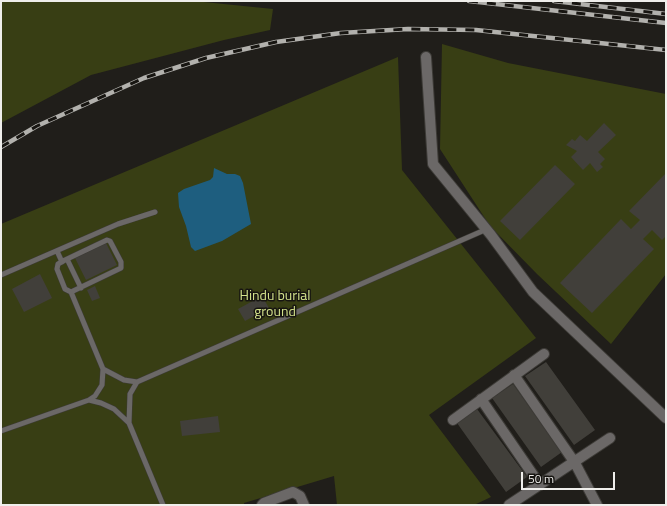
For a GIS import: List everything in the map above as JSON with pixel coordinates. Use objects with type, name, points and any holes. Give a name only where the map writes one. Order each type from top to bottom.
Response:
[{"type":"street","points":[[426,57],[434,164],[487,229],[533,292],[666,418]]},
{"type":"street","points":[[453,420],[544,354]]},
{"type":"street","points":[[514,375],[575,463],[597,505]]},
{"type":"street","points":[[482,399],[540,485]]},
{"type":"street","points":[[509,505],[575,463],[610,438]]},
{"type":"street","points":[[262,505],[293,492],[300,496],[304,505]]},
{"type":"lane","points":[[1,275],[118,224],[155,212]]},
{"type":"lane","points":[[103,369],[124,380],[137,382],[487,229]]},
{"type":"lane","points":[[1,432],[89,400],[95,396],[102,385],[103,369],[71,292],[65,289],[57,273],[58,264],[108,240],[121,262],[122,267],[119,270],[71,292]]},
{"type":"lane","points":[[57,251],[62,262]]},
{"type":"lane","points":[[67,259],[81,288]]},
{"type":"lane","points":[[129,423],[130,394],[137,382]]},
{"type":"lane","points":[[89,400],[101,402],[114,409],[129,423],[163,505]]},
{"type":"green space","points":[[1,1],[194,1],[273,9],[270,30],[224,40],[91,75],[1,123]]},
{"type":"green space","points":[[442,44],[508,63],[666,94],[666,274],[611,344],[537,274],[490,226],[440,149]]},
{"type":"green space","name":"Hindu burial ground","points":[[398,57],[402,170],[536,338],[429,415],[491,497],[474,505],[337,505],[334,476],[244,503],[244,505],[1,505],[1,224]]},
{"type":"water","points":[[214,168],[227,174],[235,174],[240,176],[243,183],[251,224],[222,241],[195,251],[191,247],[186,226],[179,207],[178,193],[184,189],[210,180],[213,177]]},
{"type":"building","points":[[604,123],[616,135],[598,152],[605,159],[600,164],[603,167],[597,172],[590,163],[583,170],[571,157],[577,151],[566,145],[572,139],[575,141],[580,135],[587,141]]},
{"type":"building","points":[[555,165],[575,184],[520,240],[500,221]]},
{"type":"building","points":[[666,173],[666,236],[662,240],[652,230],[643,239],[654,249],[592,313],[560,283],[621,219],[631,229],[640,220],[629,211]]},
{"type":"building","points":[[106,243],[117,265],[86,280],[75,258]]},
{"type":"building","points":[[40,274],[52,298],[24,312],[12,289]]},
{"type":"building","points":[[95,286],[100,298],[92,301],[87,290]]},
{"type":"building","points":[[262,296],[269,308],[245,321],[238,309]]},
{"type":"building","points":[[546,362],[595,430],[574,445],[525,376]]},
{"type":"building","points":[[513,384],[562,452],[541,467],[492,398]]},
{"type":"building","points":[[477,409],[527,477],[506,492],[457,423]]},
{"type":"building","points":[[218,416],[220,432],[182,436],[180,421]]},
{"type":"railway","points":[[469,1],[666,23]]},
{"type":"railway","points":[[554,1],[666,14]]},
{"type":"railway","points":[[1,147],[37,126],[144,78],[206,58],[276,42],[341,33],[408,29],[476,30],[666,50]]}]
